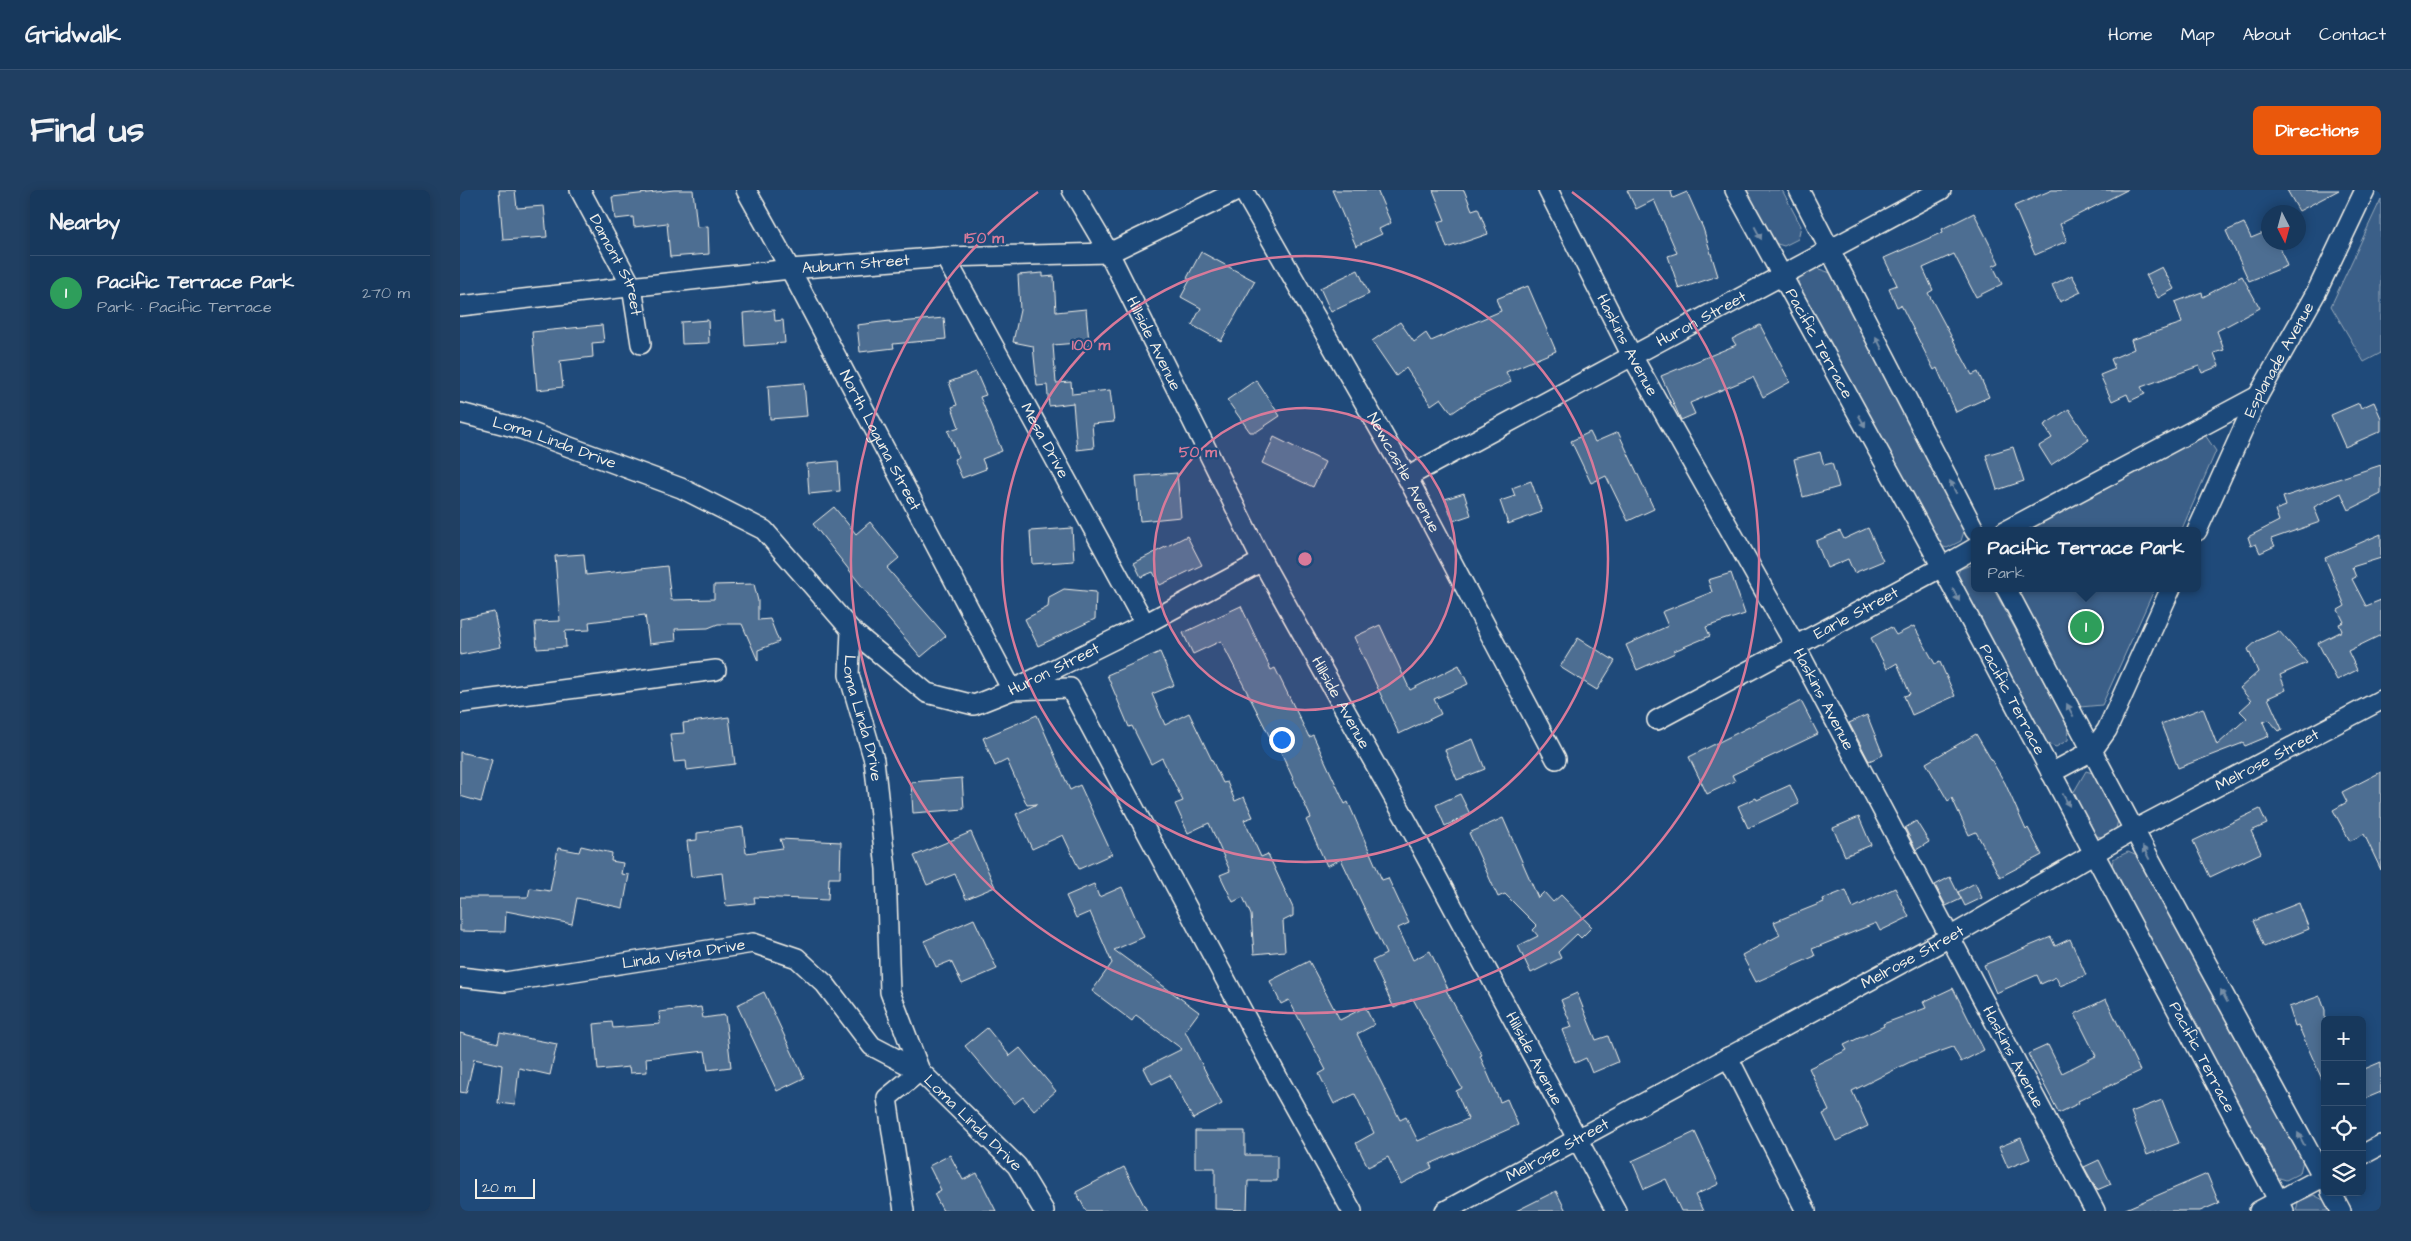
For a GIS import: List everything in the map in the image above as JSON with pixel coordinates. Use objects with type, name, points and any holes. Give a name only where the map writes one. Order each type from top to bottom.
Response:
[{"type":"street","name":"Damont Street","points":[[580,190],[632,287],[640,344]]},
{"type":"street","name":"North Laguna Street","points":[[746,190],[790,269],[1012,690]]},
{"type":"street","name":"Hillside Avenue","points":[[1072,190],[1109,253],[1262,561],[1410,825],[1616,1211]]},
{"type":"street","name":"Auburn Street","points":[[460,306],[790,269],[945,257],[1109,253],[1239,190]]},
{"type":"street","name":"Newcastle Avenue","points":[[1243,190],[1408,477],[1556,759]]},
{"type":"street","name":"Haskins Avenue","points":[[1548,190],[1632,356],[1794,645],[1948,938],[2095,1211]]},
{"type":"street","name":"Pacific Terrace","points":[[1735,190],[2095,852],[2282,1206]]},
{"type":"street","points":[[1799,190],[1973,527]]},
{"type":"street","name":"Huron Street","points":[[1408,477],[1941,190]]},
{"type":"street","name":"Esplanade Avenue","points":[[2199,527],[2258,396],[2317,290],[2365,190]]},
{"type":"street","name":"Mesa Drive","points":[[945,257],[1145,624]]},
{"type":"street","points":[[2013,527],[2258,396]]},
{"type":"street","name":"Loma Linda Drive","points":[[460,413],[521,429],[681,488],[764,530],[850,630],[849,675],[874,760],[886,869],[890,992],[920,1071],[1018,1166],[1044,1211]]},
{"type":"street","name":"Earle Street","points":[[1657,720],[1794,645],[1942,568],[1971,550]]},
{"type":"street","name":"Huron Street","points":[[850,630],[927,693],[974,705],[1012,690],[1145,624],[1262,561]]},
{"type":"street","points":[[2008,592],[2134,830],[2321,1173]]},
{"type":"street","points":[[2051,773],[2092,751],[2107,730],[2169,592]]},
{"type":"street","points":[[460,703],[716,670]]},
{"type":"street","points":[[1012,690],[1070,688],[1278,1078],[1352,1211]]},
{"type":"street","name":"Melrose Street","points":[[1445,1211],[1948,938],[2134,830],[2381,700]]},
{"type":"street","name":"Linda Vista Drive","points":[[460,977],[505,982],[753,943],[797,958],[826,984],[872,1046],[920,1071]]},
{"type":"street","points":[[1728,1057],[1806,1211]]},
{"type":"street","points":[[904,1211],[887,1098],[920,1071]]},
{"type":"street","points":[[2366,1153],[2381,1145]]},
{"type":"street","points":[[2259,1211],[2282,1206],[2321,1185]]},
{"type":"street","points":[[2333,1196],[2341,1211]]},
{"type":"shaded area","points":[[1743,190],[1782,190],[1801,226],[1798,239],[1784,246],[1771,242]]},
{"type":"shaded area","points":[[2381,199],[2381,353],[2364,362],[2331,306]]},
{"type":"shaded area","points":[[1816,268],[1831,273],[1965,528],[1961,541],[1947,548],[1934,544],[1797,290],[1799,276]]},
{"type":"shaded area","points":[[2205,435],[2216,451],[2183,527],[2030,527]]},
{"type":"shaded area","points":[[1971,565],[1971,592],[1995,592],[2069,729],[2068,740],[2056,747],[2045,743],[1955,579],[1960,569]]},
{"type":"shaded area","points":[[2015,592],[2153,592],[2102,705],[2080,707]]},
{"type":"shaded area","points":[[2086,771],[2099,775],[2119,816],[2116,829],[2102,837],[2091,835],[2072,795]]},
{"type":"shaded area","points":[[2128,852],[2142,858],[2303,1160],[2300,1173],[2286,1180],[2273,1176],[2111,874],[2113,859]]},
{"type":"shaded area","points":[[2314,1195],[2327,1202],[2332,1211],[2296,1211],[2298,1202]]},
{"type":"building","points":[[499,190],[515,190],[517,208],[544,206],[547,237],[503,240]]},
{"type":"building","points":[[674,190],[693,190],[697,227],[708,226],[709,254],[670,257],[667,223],[634,227],[633,217],[615,219],[612,197]]},
{"type":"building","points":[[1332,190],[1377,190],[1391,223],[1379,229],[1382,234],[1356,246]]},
{"type":"building","points":[[1433,190],[1464,190],[1472,210],[1478,208],[1488,234],[1447,248],[1438,222],[1445,220]]},
{"type":"building","points":[[1627,190],[1674,190],[1671,192],[1673,198],[1687,192],[1703,228],[1718,276],[1679,289],[1668,256],[1677,253],[1654,200],[1636,209]]},
{"type":"building","points":[[2052,190],[2127,190],[2060,224],[2067,241],[2035,255],[2014,206]]},
{"type":"building","points":[[2287,190],[2339,190],[2306,207],[2306,205],[2296,205]]},
{"type":"building","points":[[1974,213],[1999,263],[1993,266],[2002,284],[1976,297],[1954,254],[1923,268],[1933,290],[1928,293],[1972,375],[1978,372],[1989,397],[1956,412],[1937,368],[1934,370],[1901,305],[1897,307],[1889,288],[1897,285],[1884,258],[1943,232],[1942,229]]},
{"type":"building","points":[[2244,223],[2251,238],[2261,234],[2261,250],[2281,250],[2287,266],[2249,281],[2226,231]]},
{"type":"building","points":[[1201,252],[1255,281],[1221,341],[1192,325],[1201,308],[1181,297],[1190,280],[1187,278]]},
{"type":"building","points":[[2162,267],[2174,289],[2158,298],[2146,275]]},
{"type":"building","points":[[1358,270],[1369,294],[1331,312],[1320,288]]},
{"type":"building","points":[[1043,273],[1043,277],[1054,276],[1056,312],[1086,309],[1089,342],[1053,345],[1056,383],[1071,382],[1072,394],[1110,390],[1114,422],[1092,424],[1094,448],[1077,450],[1073,403],[1049,406],[1047,385],[1037,386],[1033,346],[1013,342],[1020,310],[1018,275]]},
{"type":"building","points":[[2072,275],[2081,292],[2060,302],[2052,285]]},
{"type":"building","points":[[2242,276],[2260,308],[2217,331],[2224,350],[2214,353],[2219,366],[2202,373],[2199,366],[2141,387],[2145,394],[2130,401],[2127,394],[2112,401],[2100,375],[2115,369],[2111,359],[2134,349],[2131,340],[2182,323],[2175,302],[2202,292],[2203,297]]},
{"type":"building","points":[[1528,286],[1556,351],[1506,372],[1511,382],[1471,400],[1452,413],[1441,398],[1431,405],[1406,368],[1396,376],[1372,341],[1400,322],[1414,342],[1426,333],[1431,341],[1501,311],[1496,299]]},
{"type":"building","points":[[774,310],[775,321],[783,320],[785,343],[745,346],[743,313]]},
{"type":"building","points":[[944,318],[946,339],[893,344],[894,348],[860,352],[857,325]]},
{"type":"building","points":[[708,320],[709,343],[682,344],[681,322]]},
{"type":"building","points":[[602,325],[604,342],[592,343],[593,357],[560,361],[563,387],[537,390],[532,332]]},
{"type":"building","points":[[1760,325],[1790,382],[1763,397],[1753,377],[1690,403],[1695,414],[1681,420],[1661,376],[1736,345],[1732,339]]},
{"type":"building","points":[[976,372],[986,395],[980,397],[1002,451],[982,459],[986,469],[962,478],[954,459],[959,457],[948,431],[959,427],[952,407],[957,405],[949,382]]},
{"type":"building","points":[[1256,380],[1280,416],[1256,432],[1250,432],[1227,400]]},
{"type":"building","points":[[804,383],[807,416],[770,419],[768,386]]},
{"type":"building","points":[[2374,402],[2381,418],[2381,431],[2345,447],[2331,415],[2359,403],[2361,408]]},
{"type":"building","points":[[2069,409],[2089,440],[2051,465],[2039,446],[2052,438],[2044,425]]},
{"type":"building","points":[[1590,432],[1595,442],[1618,432],[1654,509],[1628,521],[1606,476],[1591,483],[1571,441]]},
{"type":"building","points":[[1274,437],[1325,462],[1313,487],[1262,463]]},
{"type":"building","points":[[2013,447],[2024,481],[1997,490],[1986,455]]},
{"type":"building","points":[[1820,452],[1824,465],[1832,463],[1839,487],[1803,497],[1794,459]]},
{"type":"building","points":[[838,461],[840,491],[809,494],[807,464]]},
{"type":"building","points":[[2381,465],[2381,494],[2349,510],[2341,493],[2314,507],[2320,522],[2271,539],[2275,546],[2260,553],[2256,544],[2251,546],[2248,537],[2279,521],[2275,510],[2286,506],[2283,497]]},
{"type":"building","points":[[1177,473],[1181,517],[1140,521],[1136,476]]},
{"type":"building","points":[[1531,481],[1542,512],[1508,524],[1500,501],[1515,496],[1512,488]]},
{"type":"building","points":[[1464,493],[1471,515],[1453,521],[1445,499]]},
{"type":"building","points":[[834,507],[856,534],[870,522],[899,558],[887,568],[946,636],[921,657],[879,608],[813,524]]},
{"type":"building","points":[[1072,528],[1074,561],[1032,564],[1030,531]]},
{"type":"building","points":[[1868,528],[1883,561],[1854,573],[1848,559],[1827,568],[1816,541],[1840,531],[1844,539]]},
{"type":"building","points":[[2381,534],[2381,558],[2352,567],[2356,577],[2352,579],[2366,606],[2381,600],[2381,635],[2348,651],[2357,670],[2337,680],[2318,643],[2342,631],[2339,624],[2344,622],[2338,610],[2345,606],[2325,558]]},
{"type":"building","points":[[1187,536],[1202,565],[1160,585],[1153,572],[1141,577],[1134,563]]},
{"type":"building","points":[[584,554],[586,575],[667,566],[671,600],[714,599],[714,585],[754,584],[758,601],[758,620],[770,619],[779,642],[758,650],[758,661],[742,624],[718,624],[708,628],[675,629],[676,641],[649,644],[645,615],[589,622],[590,630],[565,631],[566,647],[537,649],[535,622],[560,621],[555,556]]},
{"type":"building","points":[[1731,573],[1745,614],[1706,627],[1710,636],[1674,651],[1675,653],[1637,670],[1626,645],[1668,626],[1662,612],[1712,592],[1708,580]]},
{"type":"building","points":[[1064,589],[1096,592],[1095,619],[1038,646],[1025,619],[1048,607],[1049,597]]},
{"type":"building","points":[[1241,606],[1271,670],[1275,668],[1309,737],[1313,735],[1345,804],[1348,802],[1382,880],[1388,878],[1409,923],[1398,928],[1413,960],[1430,951],[1448,989],[1446,990],[1482,1055],[1480,1056],[1500,1102],[1507,1099],[1518,1125],[1430,1164],[1432,1168],[1401,1184],[1388,1157],[1368,1167],[1356,1143],[1374,1133],[1355,1094],[1334,1104],[1319,1074],[1326,1070],[1289,1000],[1281,1004],[1270,981],[1309,961],[1340,1020],[1365,1007],[1374,1025],[1357,1034],[1400,1120],[1406,1117],[1418,1141],[1468,1119],[1456,1091],[1462,1088],[1413,999],[1394,1008],[1372,961],[1386,954],[1341,859],[1327,866],[1306,820],[1311,818],[1276,741],[1273,743],[1221,641],[1193,654],[1183,633]]},
{"type":"building","points":[[494,612],[501,647],[460,655],[460,619]]},
{"type":"building","points":[[1380,625],[1410,690],[1459,665],[1468,684],[1434,699],[1441,714],[1399,734],[1354,637]]},
{"type":"building","points":[[1914,626],[1935,664],[1940,662],[1955,696],[1912,715],[1904,696],[1910,694],[1897,663],[1887,669],[1871,638],[1891,627],[1896,635]]},
{"type":"building","points":[[2279,631],[2307,663],[2280,675],[2286,690],[2268,698],[2282,729],[2279,731],[2269,720],[2263,722],[2269,736],[2245,746],[2243,743],[2178,768],[2161,724],[2203,708],[2217,745],[2247,718],[2240,711],[2251,701],[2240,688],[2258,672],[2248,649],[2257,641]]},
{"type":"building","points":[[1578,638],[1615,661],[1597,690],[1560,667]]},
{"type":"building","points":[[1160,652],[1174,685],[1152,694],[1165,725],[1189,713],[1223,783],[1227,782],[1235,801],[1244,797],[1253,817],[1244,820],[1261,857],[1268,854],[1293,908],[1293,916],[1283,921],[1285,951],[1254,954],[1251,915],[1243,897],[1233,902],[1220,875],[1230,871],[1209,823],[1188,833],[1175,804],[1183,801],[1162,758],[1151,764],[1132,726],[1129,727],[1107,675]]},
{"type":"building","points":[[1801,701],[1818,734],[1732,775],[1735,781],[1707,794],[1689,757]]},
{"type":"building","points":[[1037,715],[1070,790],[1080,785],[1112,854],[1079,869],[1063,835],[1032,849],[1016,814],[1037,804],[1027,805],[1007,760],[995,766],[983,738]]},
{"type":"building","points":[[1867,715],[1883,755],[1869,761],[1849,723]]},
{"type":"building","points":[[729,717],[735,764],[687,770],[686,761],[674,762],[670,734],[684,733],[683,723]]},
{"type":"building","points":[[1976,734],[2005,783],[2026,830],[2028,828],[2042,855],[2000,877],[1976,832],[1969,835],[1952,798],[1948,801],[1926,763]]},
{"type":"building","points":[[1473,739],[1485,769],[1457,780],[1445,750]]},
{"type":"building","points":[[460,752],[492,760],[481,802],[460,796]]},
{"type":"building","points":[[2381,772],[2381,870],[2364,834],[2350,841],[2333,810],[2347,802],[2342,792]]},
{"type":"building","points":[[962,778],[964,809],[913,813],[911,782]]},
{"type":"building","points":[[1790,785],[1799,804],[1748,828],[1738,806],[1756,798],[1757,800]]},
{"type":"building","points":[[1460,794],[1470,814],[1445,826],[1436,805]]},
{"type":"building","points":[[2260,809],[2267,824],[2251,831],[2261,853],[2210,877],[2193,841]]},
{"type":"building","points":[[1859,817],[1871,845],[1845,856],[1833,828]]},
{"type":"building","points":[[1503,818],[1538,898],[1544,892],[1553,902],[1561,895],[1592,927],[1581,938],[1577,934],[1558,952],[1561,958],[1531,973],[1518,946],[1538,936],[1533,930],[1537,926],[1505,894],[1498,897],[1469,833]]},
{"type":"building","points":[[1916,821],[1929,842],[1916,850],[1905,828]]},
{"type":"building","points":[[743,827],[746,853],[783,848],[780,839],[841,842],[840,878],[829,878],[828,900],[754,897],[755,903],[726,906],[722,873],[691,877],[687,841],[697,840],[697,833]]},
{"type":"building","points":[[971,832],[995,887],[966,899],[955,874],[927,885],[914,856]]},
{"type":"building","points":[[581,846],[612,853],[611,861],[623,863],[621,874],[629,875],[623,908],[577,898],[572,924],[506,911],[505,932],[460,931],[460,897],[528,897],[530,888],[550,891],[558,848],[579,852]]},
{"type":"building","points":[[1950,877],[1961,899],[1946,906],[1935,885]]},
{"type":"building","points":[[1975,883],[1982,898],[1965,906],[1958,892]]},
{"type":"building","points":[[1094,884],[1099,897],[1122,887],[1144,937],[1114,950],[1199,1012],[1185,1031],[1222,1104],[1193,1119],[1170,1075],[1152,1084],[1144,1068],[1182,1049],[1136,1015],[1132,1021],[1092,991],[1112,963],[1090,912],[1076,918],[1066,896]]},
{"type":"building","points":[[1895,888],[1909,917],[1880,931],[1876,923],[1812,949],[1815,956],[1756,982],[1742,955],[1780,935],[1774,922],[1824,902],[1823,899],[1846,890],[1853,908]]},
{"type":"building","points":[[2299,903],[2309,929],[2264,947],[2253,921]]},
{"type":"building","points":[[974,919],[997,969],[962,984],[951,961],[936,967],[924,941]]},
{"type":"building","points":[[2051,937],[2055,946],[2070,939],[2086,975],[2060,986],[2056,977],[2041,984],[2037,975],[1996,993],[1984,965]]},
{"type":"building","points":[[1953,988],[1984,1050],[1961,1062],[1953,1047],[1910,1062],[1852,1091],[1868,1126],[1836,1141],[1823,1114],[1829,1111],[1809,1068],[1847,1050],[1844,1045],[1884,1026],[1883,1024],[1926,1008],[1923,1002]]},
{"type":"building","points":[[764,992],[804,1078],[777,1091],[737,1005]]},
{"type":"building","points":[[1577,993],[1596,1040],[1608,1036],[1618,1062],[1592,1073],[1586,1058],[1575,1063],[1562,1030],[1572,1027],[1561,1000]]},
{"type":"building","points":[[2320,996],[2325,1010],[2325,1016],[2321,1016],[2321,1077],[2298,1025],[2295,1026],[2289,1007]]},
{"type":"building","points":[[2106,999],[2140,1071],[2078,1101],[2079,1103],[2059,1113],[2028,1054],[2048,1045],[2062,1073],[2096,1056],[2075,1014]]},
{"type":"building","points":[[701,1007],[703,1018],[725,1015],[731,1067],[708,1070],[705,1051],[646,1058],[647,1072],[630,1073],[629,1067],[598,1070],[594,1024],[612,1022],[613,1028],[660,1024],[659,1012]]},
{"type":"building","points":[[987,1028],[1010,1056],[1020,1048],[1056,1091],[1034,1110],[1023,1097],[1014,1104],[965,1046]]},
{"type":"building","points":[[460,1033],[498,1043],[500,1033],[557,1044],[550,1075],[519,1068],[515,1105],[498,1103],[502,1065],[474,1059],[466,1093],[460,1092]]},
{"type":"building","points":[[2381,1062],[2381,1092],[2366,1098],[2366,1068]]},
{"type":"building","points":[[2162,1100],[2179,1143],[2147,1155],[2131,1112]]},
{"type":"building","points":[[1195,1131],[1245,1131],[1245,1155],[1277,1155],[1277,1181],[1248,1181],[1247,1210],[1215,1209],[1215,1168],[1195,1168]]},
{"type":"building","points":[[1695,1132],[1719,1184],[1695,1195],[1703,1211],[1681,1211],[1666,1179],[1644,1189],[1632,1161]]},
{"type":"building","points":[[2021,1138],[2030,1159],[2008,1168],[1999,1147]]},
{"type":"building","points":[[950,1155],[963,1180],[977,1173],[996,1211],[943,1211],[934,1194],[941,1190],[929,1166]]},
{"type":"building","points":[[2099,1160],[2111,1184],[2097,1190],[2084,1167]]},
{"type":"building","points":[[1124,1167],[1147,1211],[1086,1211],[1076,1192]]},
{"type":"building","points":[[2207,1174],[2219,1203],[2200,1211],[2121,1211]]},
{"type":"building","points":[[1556,1191],[1566,1211],[1516,1211]]},
{"type":"place","name":"Pacific Terrace Park","points":[[2086,627]]}]
